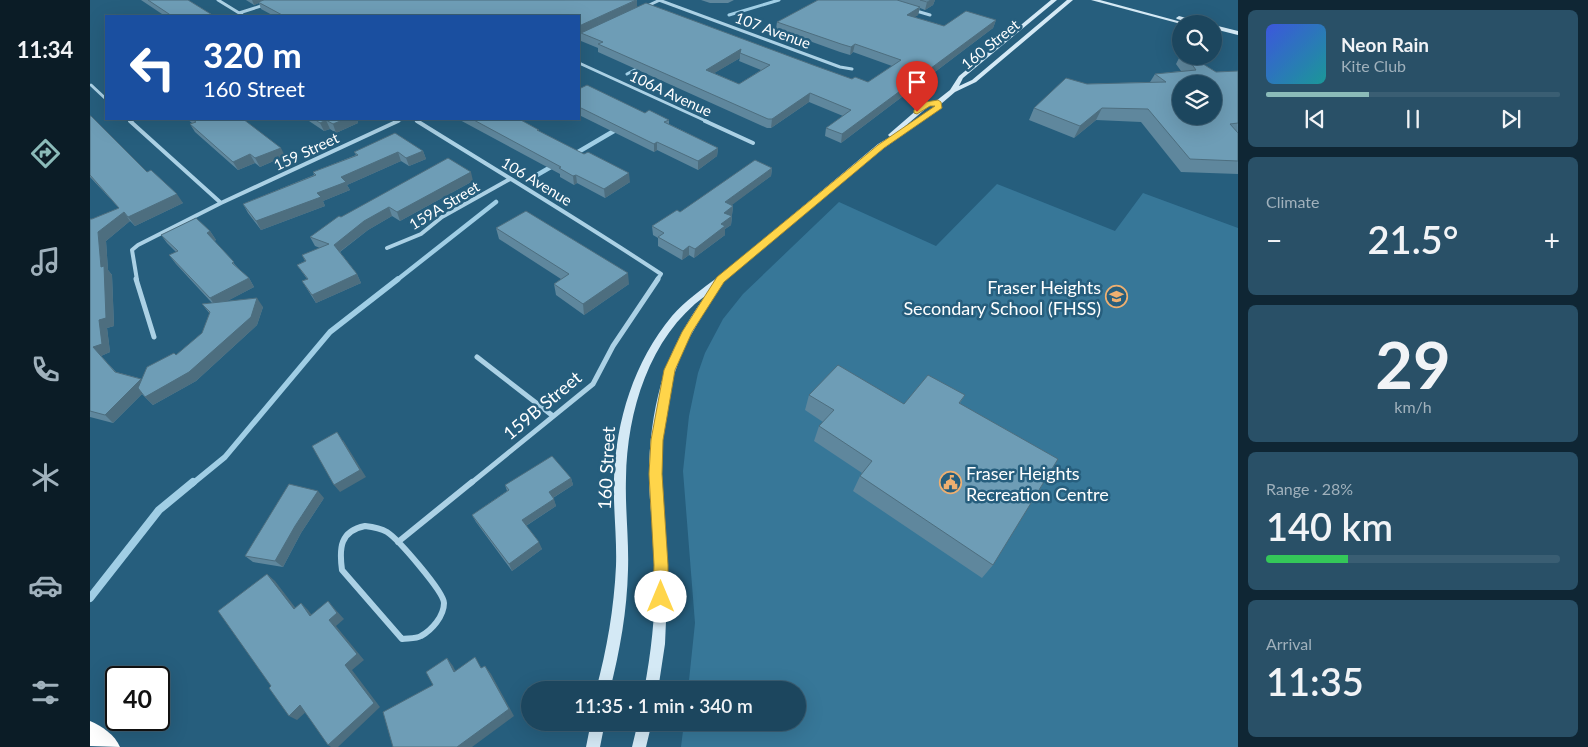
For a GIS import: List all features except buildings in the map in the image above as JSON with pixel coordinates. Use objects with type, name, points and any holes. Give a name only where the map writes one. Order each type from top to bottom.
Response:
[{"type":"highway","points":[[90,732],[109,747]]},
{"type":"street","points":[[218,0],[242,15]]},
{"type":"street","points":[[642,8],[660,0]]},
{"type":"street","name":"107 Avenue","points":[[660,0],[840,67],[852,69]]},
{"type":"street","name":"160 Street","points":[[953,91],[962,77],[1054,0]]},
{"type":"street","name":"160 Street","points":[[605,681],[612,654],[620,603],[623,543],[621,459],[624,429],[633,394],[648,358],[666,329],[696,296],[721,279],[881,146],[940,106],[938,102],[953,91],[974,81],[1070,0]]},
{"type":"street","points":[[1094,0],[1172,20]]},
{"type":"street","points":[[1111,0],[1172,16]]},
{"type":"street","points":[[239,13],[271,2]]},
{"type":"street","points":[[906,7],[930,15]]},
{"type":"street","points":[[1000,60],[1002,51],[1023,34],[1021,28]]},
{"type":"street","points":[[1222,29],[1238,33]]},
{"type":"street","points":[[1222,33],[1238,37]]},
{"type":"street","name":"106A Avenue","points":[[580,63],[753,143]]},
{"type":"street","points":[[90,85],[105,98]]},
{"type":"street","points":[[129,120],[221,203]]},
{"type":"street","name":"159 Street","points":[[154,337],[135,274],[132,250],[146,240],[221,203],[400,120]]},
{"type":"street","name":"106 Avenue","points":[[416,120],[585,223],[648,265]]},
{"type":"street","name":"159A Street","points":[[387,248],[420,234],[442,217],[510,179]]},
{"type":"street","name":"159B Street","points":[[398,542],[593,384],[613,346],[661,274],[648,265]]},
{"type":"street","name":"160 Street","points":[[652,681],[661,612],[661,565],[655,474],[662,406],[670,370],[676,354],[694,318],[721,279]]},
{"type":"street","points":[[477,357],[553,416]]},
{"type":"street","points":[[362,526],[382,528],[398,542],[438,589],[444,602],[440,618],[420,637],[402,639],[342,570],[338,556],[341,542],[350,531],[362,526]]},
{"type":"street","points":[[593,747],[596,731]]},
{"type":"street","points":[[639,747],[643,731]]},
{"type":"shaded area","points":[[997,184],[1115,231],[1143,193],[1238,228],[1238,747],[681,747],[683,731],[806,731],[806,681],[689,681],[695,623],[683,471],[689,416],[698,373],[705,353],[723,319],[743,294],[839,202],[936,246]]},
{"type":"waterway","points":[[729,15],[779,0]]},
{"type":"waterway","points":[[627,74],[642,66]]},
{"type":"waterway","points":[[573,155],[619,128]]},
{"type":"waterway","points":[[537,175],[556,164]]},
{"type":"waterway","points":[[397,280],[496,202]]},
{"type":"waterway","points":[[192,484],[225,457],[330,332],[398,279]]},
{"type":"waterway","points":[[90,598],[159,510],[193,482]]},
{"type":"place","name":"Fraser Heights Secondary School (FHSS)","points":[[1117,297]]},
{"type":"place","name":"Fraser Heights Recreation Centre","points":[[950,483]]},
{"type":"route","points":[[661,597],[661,565],[655,474],[657,440],[670,370],[694,318],[721,279],[881,146],[940,106],[938,102],[928,104],[917,112]]}]
